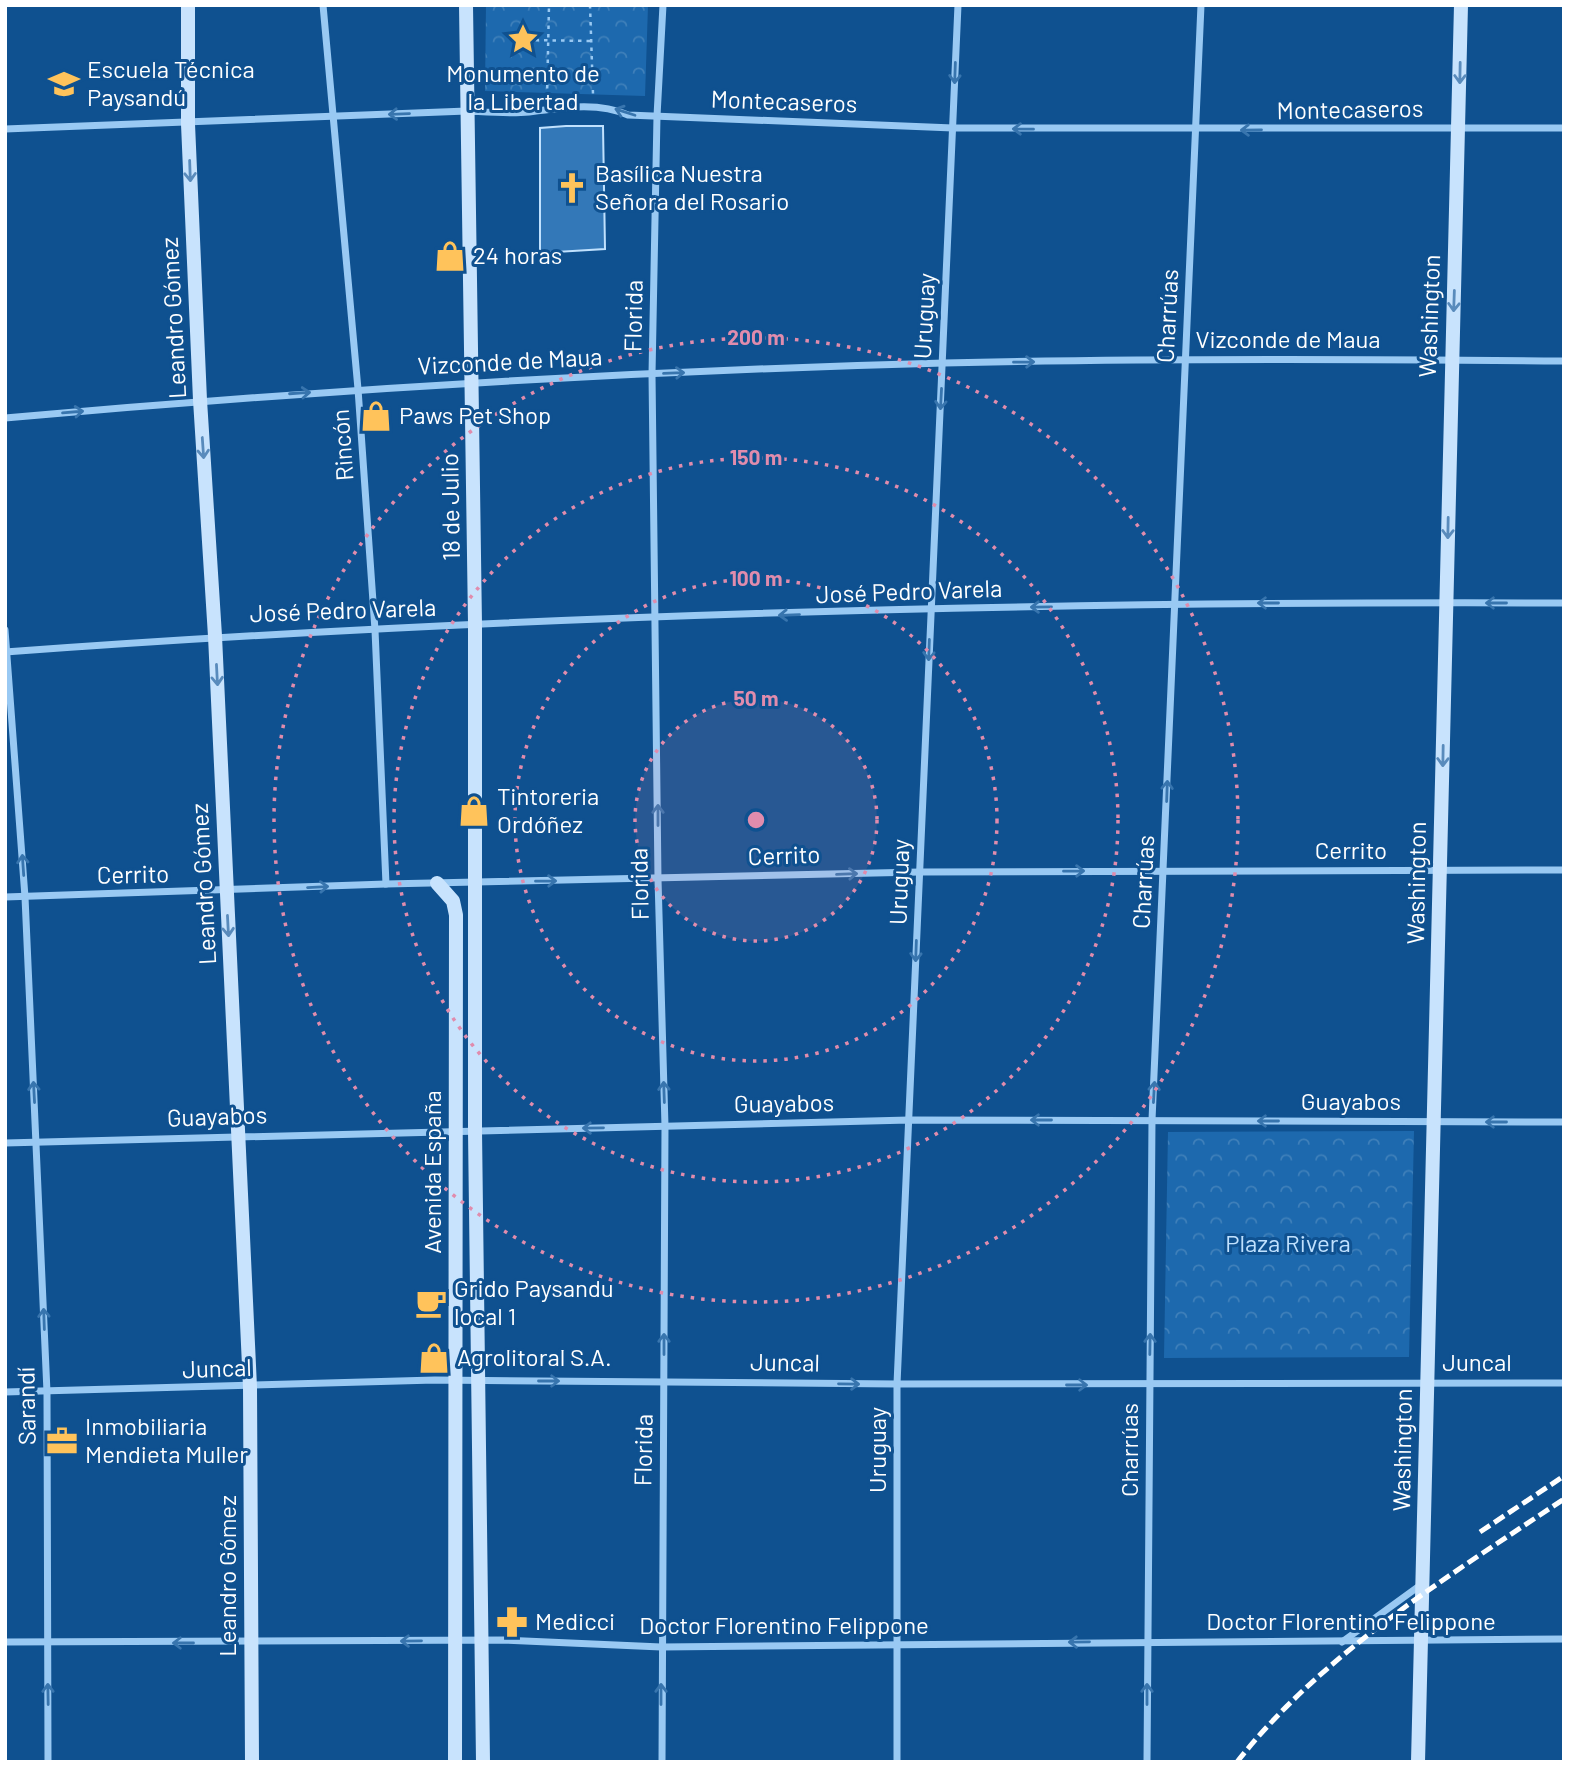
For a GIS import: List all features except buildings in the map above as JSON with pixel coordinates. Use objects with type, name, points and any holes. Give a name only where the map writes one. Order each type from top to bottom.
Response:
[{"type":"street","name":"Leandro Gómez","points":[[188,5],[188,124],[200,400],[215,636],[250,1387],[252,1762]]},
{"type":"street","name":"Rincón","points":[[323,5],[358,389],[375,630],[386,884]]},
{"type":"street","name":"18 de Julio","points":[[466,5],[476,883]]},
{"type":"street","name":"Florida","points":[[662,1762],[665,1126],[658,879],[652,374],[657,116],[663,5]]},
{"type":"street","name":"Uruguay","points":[[897,1762],[897,1384],[958,5]]},
{"type":"street","name":"Charrúas","points":[[1147,1762],[1152,1120],[1201,5]]},
{"type":"street","name":"Washington","points":[[1418,1762],[1461,5]]},
{"type":"street","name":"Montecaseros","points":[[5,129],[188,124],[467,111],[529,112],[546,107],[613,108],[628,115],[953,128],[1196,131],[1564,128]]},
{"type":"street","name":"Vizconde de Maua","points":[[5,418],[358,389],[942,363],[1185,359],[1564,361]]},
{"type":"street","name":"José Pedro Varela","points":[[6,652],[215,636],[475,624],[1174,604],[1564,603]]},
{"type":"street","name":"Sarandí","points":[[5,630],[25,897],[47,1392],[48,1762]]},
{"type":"street","name":"Cerrito","points":[[5,897],[227,892],[386,884],[920,872],[1564,870]]},
{"type":"street","name":"Avenida España","points":[[437,883],[453,901],[456,915],[455,1762]]},
{"type":"street","name":"Avenida España","points":[[476,883],[475,1131],[483,1762]]},
{"type":"street","name":"Guayabos","points":[[5,1143],[909,1120],[1564,1122]]},
{"type":"street","name":"Juncal","points":[[5,1392],[456,1380],[1149,1385],[1564,1382]]},
{"type":"street","points":[[1342,1642],[1423,1584]]},
{"type":"street","name":"Doctor Florentino Felippone","points":[[5,1642],[482,1641],[661,1647],[1147,1641],[1421,1643],[1564,1639]]},
{"type":"path","points":[[546,107],[549,5]]},
{"type":"path","points":[[590,5],[594,108]]},
{"type":"path","points":[[527,40],[590,41]]},
{"type":"green space","points":[[486,5],[648,5],[645,96],[485,91]]},
{"type":"green space","name":"Plaza Rivera","points":[[1414,1131],[1409,1357],[1164,1358],[1168,1132]]},
{"type":"railway","points":[[1480,1532],[1564,1476]]},
{"type":"railway","points":[[1237,1762],[1271,1722],[1348,1651],[1433,1587],[1564,1499]]},
{"type":"place","name":"Monumento de la Libertad","points":[[523,39]]},
{"type":"place","name":"Escuela Técnica Paysandú","points":[[64,84]]},
{"type":"place","name":"Basílica Nuestra Señora del Rosario","points":[[572,188]]},
{"type":"place","name":"24 horas","points":[[450,256]]},
{"type":"place","name":"Paws Pet Shop","points":[[376,416]]},
{"type":"place","name":"Tintoreria Ordóñez","points":[[474,811]]},
{"type":"place","name":"Grido Paysandu local 1","points":[[431,1303]]},
{"type":"place","name":"Agrolitoral S.A.","points":[[434,1358]]},
{"type":"place","name":"Inmobiliaria Mendieta Muller","points":[[62,1441]]},
{"type":"place","name":"Medicci","points":[[512,1622]]}]
